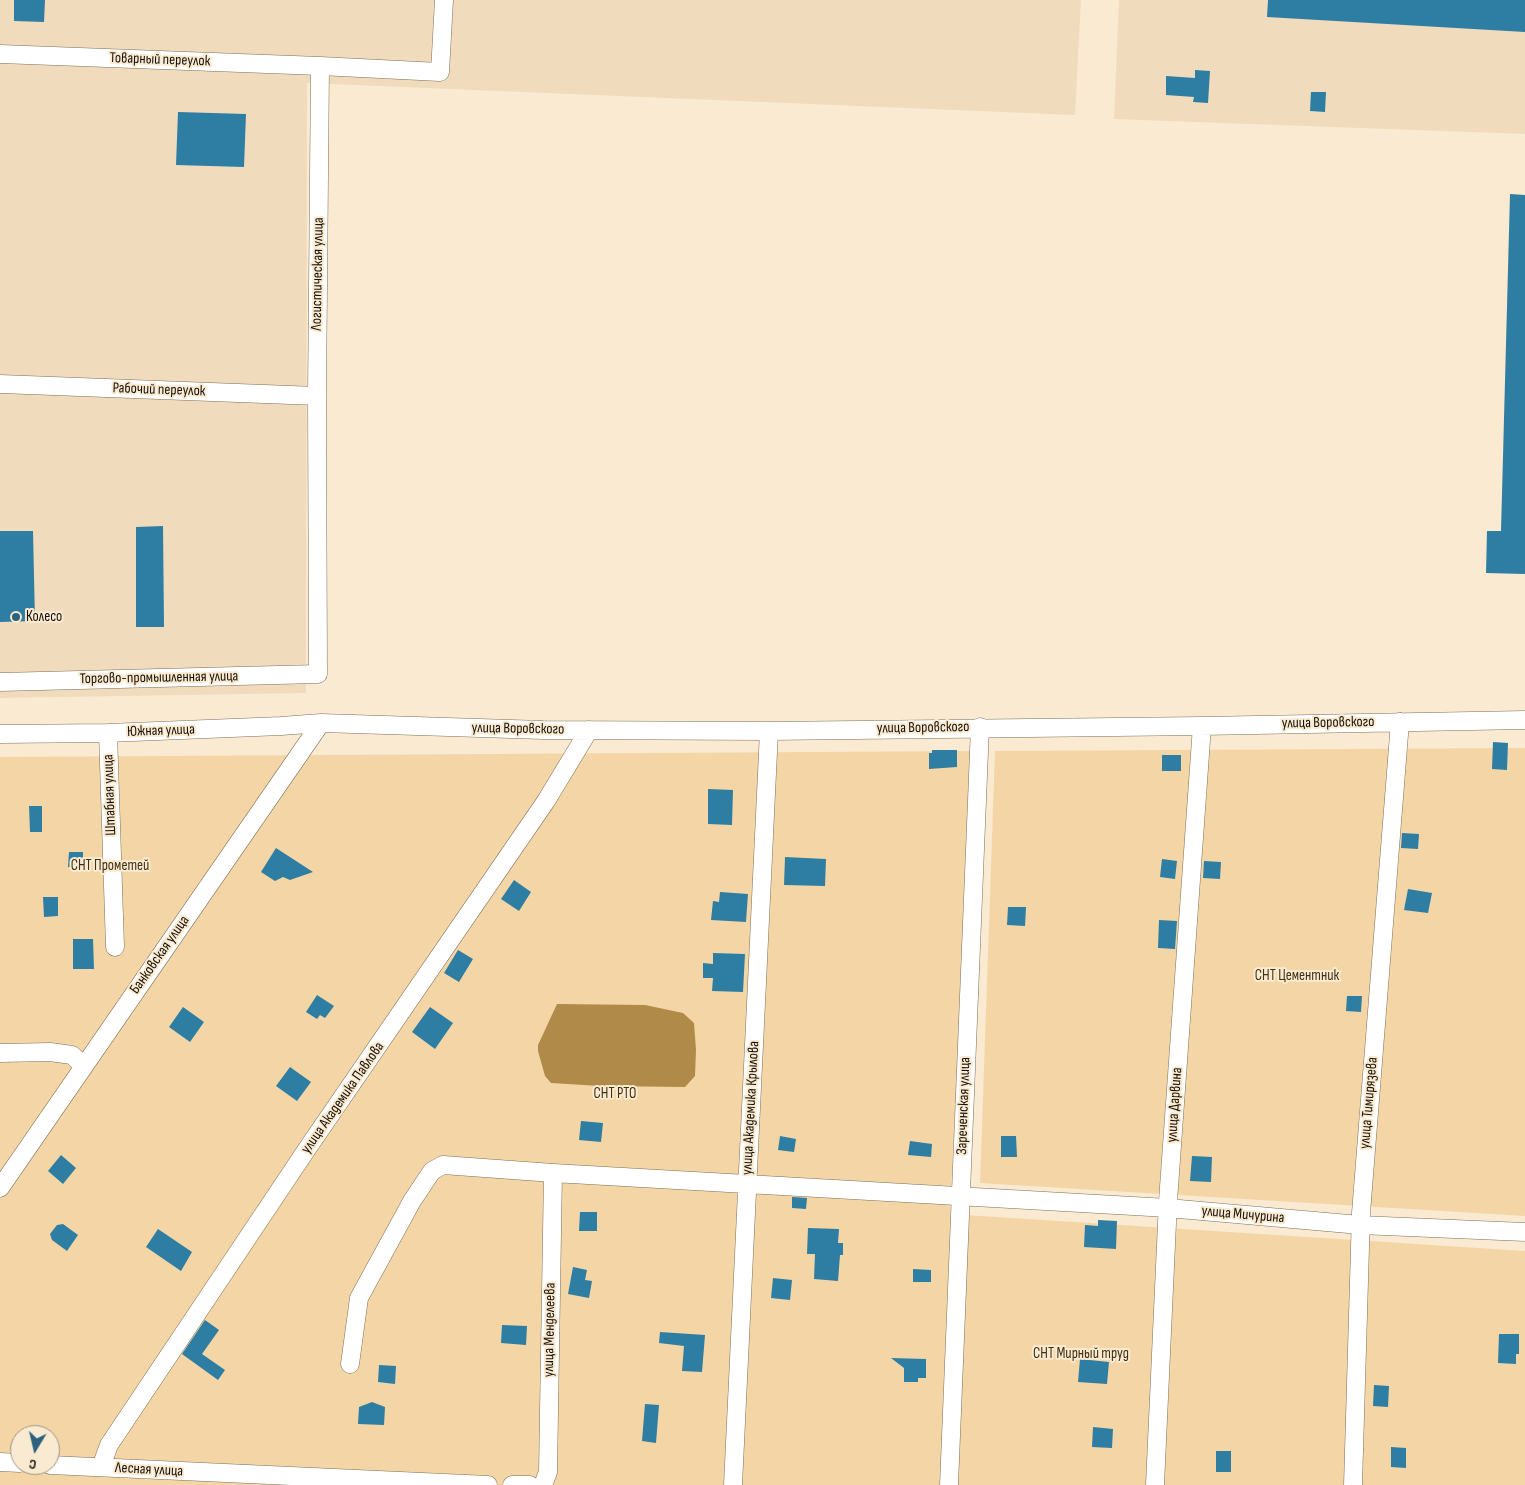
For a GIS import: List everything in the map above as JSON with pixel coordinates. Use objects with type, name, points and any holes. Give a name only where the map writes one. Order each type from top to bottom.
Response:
[{"type":"street","points":[[320,66],[440,72],[444,0]]},
{"type":"street","name":"Товарный переулок","points":[[0,54],[320,66]]},
{"type":"street","name":"Логистическая улица","points":[[318,674],[317,396],[320,66]]},
{"type":"street","name":"Рабочий переулок","points":[[0,384],[317,396]]},
{"type":"street","name":"Торгово-промышленная улица","points":[[0,682],[318,674]]},
{"type":"street","name":"улица Воровского","points":[[321,723],[543,730],[769,731],[1525,720]]},
{"type":"street","name":"улица Тимирязева","points":[[1353,1485],[1360,1225],[1400,722]]},
{"type":"street","name":"Южная улица","points":[[0,734],[108,732],[321,723]]},
{"type":"street","name":"Банковская улица","points":[[0,1188],[321,723]]},
{"type":"street","name":"улица Дарвина","points":[[1155,1485],[1168,1208],[1202,726]]},
{"type":"street","name":"Зареченская улица","points":[[949,1485],[980,727]]},
{"type":"street","name":"улица Академика Павлова","points":[[101,1467],[109,1446],[309,1146],[546,801],[589,730]]},
{"type":"street","name":"улица Академика Крылова","points":[[733,1485],[769,731]]},
{"type":"street","name":"Штабная улица","points":[[108,732],[115,947]]},
{"type":"street","points":[[0,1053],[50,1052],[72,1055],[84,1066]]},
{"type":"street","name":"улица Мичурина","points":[[350,1364],[359,1298],[394,1235],[401,1218],[432,1171],[443,1165],[1168,1208],[1360,1225],[1525,1232]]},
{"type":"street","name":"улица Менделеева","points":[[543,1485],[548,1472],[553,1173]]},
{"type":"street","name":"Лесная улица","points":[[60,1465],[488,1485]]},
{"type":"street","points":[[512,1485],[530,1485]]},
{"type":"shaded area","points":[[0,0],[1081,0],[1075,115],[307,83],[306,693],[0,698]]},
{"type":"shaded area","points":[[1119,0],[1525,0],[1525,134],[1114,119]]},
{"type":"shaded area","points":[[557,1004],[645,1005],[683,1013],[694,1023],[695,1076],[685,1087],[600,1086],[551,1083],[545,1076],[538,1045]]},
{"type":"green space","name":"СНТ Цементник","points":[[1525,748],[1525,1216],[980,1183],[995,751]]},
{"type":"green space","name":"СНТ РТО","points":[[973,751],[950,1214],[1525,1251],[1525,1485],[0,1485],[0,757]]},
{"type":"building","points":[[14,0],[45,0],[44,22],[14,21]]},
{"type":"building","points":[[1268,0],[1525,0],[1525,32],[1267,17]]},
{"type":"building","points":[[1195,70],[1210,71],[1208,103],[1193,102],[1194,97],[1166,95],[1166,76],[1195,78]]},
{"type":"building","points":[[1311,92],[1326,92],[1325,112],[1310,111]]},
{"type":"building","points":[[178,112],[246,114],[244,167],[176,165]]},
{"type":"building","points":[[1510,194],[1525,195],[1525,574],[1486,573],[1487,531],[1501,531]]},
{"type":"building","points":[[163,526],[164,627],[136,627],[136,527]]},
{"type":"building","points":[[0,531],[33,531],[35,621],[0,622]]},
{"type":"building","points":[[1493,742],[1508,743],[1507,770],[1492,769]]},
{"type":"building","points":[[932,750],[957,750],[957,767],[929,769],[929,753],[932,753]]},
{"type":"building","points":[[1162,755],[1181,755],[1181,771],[1162,771]]},
{"type":"building","points":[[708,789],[733,790],[732,825],[708,824]]},
{"type":"building","points":[[29,806],[42,806],[42,832],[30,832]]},
{"type":"building","points":[[1402,833],[1419,834],[1418,849],[1401,848]]},
{"type":"building","points":[[276,848],[313,872],[290,880],[283,877],[275,881],[261,872]]},
{"type":"building","points":[[69,852],[83,852],[83,867],[68,867]]},
{"type":"building","points":[[785,857],[826,859],[825,886],[784,885]]},
{"type":"building","points":[[1162,859],[1177,861],[1175,879],[1160,877]]},
{"type":"building","points":[[1204,861],[1221,862],[1220,879],[1203,878]]},
{"type":"building","points":[[514,880],[531,892],[519,911],[501,899]]},
{"type":"building","points":[[1408,889],[1432,893],[1428,913],[1404,910]]},
{"type":"building","points":[[720,892],[748,894],[746,922],[711,920],[713,901],[719,902]]},
{"type":"building","points":[[43,897],[58,897],[58,916],[44,917]]},
{"type":"building","points":[[1008,907],[1026,907],[1025,926],[1007,925]]},
{"type":"building","points":[[1159,920],[1177,921],[1175,949],[1158,948]]},
{"type":"building","points":[[73,939],[93,939],[94,969],[73,969]]},
{"type":"building","points":[[458,950],[473,959],[459,982],[444,973]]},
{"type":"building","points":[[713,953],[745,954],[743,992],[712,991],[713,978],[703,978],[703,963],[713,964]]},
{"type":"building","points":[[317,995],[334,1006],[325,1018],[320,1015],[317,1019],[306,1012]]},
{"type":"building","points":[[1347,996],[1362,996],[1361,1012],[1346,1011]]},
{"type":"building","points":[[183,1007],[204,1022],[190,1042],[169,1027]]},
{"type":"building","points":[[430,1007],[453,1023],[435,1049],[412,1032]]},
{"type":"building","points":[[290,1067],[311,1082],[297,1101],[276,1086]]},
{"type":"building","points":[[581,1121],[603,1123],[601,1142],[579,1140]]},
{"type":"building","points":[[780,1136],[796,1139],[794,1152],[778,1150]]},
{"type":"building","points":[[1001,1136],[1016,1136],[1017,1157],[1001,1157]]},
{"type":"building","points":[[910,1141],[932,1144],[931,1157],[908,1155]]},
{"type":"building","points":[[61,1155],[76,1168],[63,1184],[48,1171]]},
{"type":"building","points":[[1192,1156],[1212,1157],[1211,1182],[1190,1181]]},
{"type":"building","points":[[792,1197],[807,1198],[806,1209],[792,1208]]},
{"type":"building","points":[[580,1212],[597,1212],[597,1231],[579,1231]]},
{"type":"building","points":[[1098,1220],[1117,1221],[1116,1249],[1084,1247],[1085,1225],[1098,1226]]},
{"type":"building","points":[[63,1224],[78,1235],[67,1251],[52,1240],[50,1234],[57,1225]]},
{"type":"building","points":[[808,1228],[839,1229],[838,1243],[843,1243],[843,1255],[840,1255],[838,1281],[814,1279],[815,1254],[807,1254]]},
{"type":"building","points":[[158,1229],[192,1252],[181,1271],[146,1247]]},
{"type":"building","points":[[573,1267],[587,1270],[585,1280],[592,1281],[589,1298],[568,1294]]},
{"type":"building","points":[[913,1269],[931,1270],[931,1282],[913,1282]]},
{"type":"building","points":[[773,1278],[792,1280],[790,1300],[771,1298]]},
{"type":"building","points":[[205,1320],[219,1330],[202,1354],[225,1370],[218,1380],[182,1354]]},
{"type":"building","points":[[502,1325],[527,1326],[526,1345],[501,1343]]},
{"type":"building","points":[[660,1332],[705,1335],[702,1372],[682,1371],[684,1346],[659,1343]]},
{"type":"building","points":[[1499,1334],[1519,1334],[1519,1354],[1516,1354],[1516,1364],[1498,1363]]},
{"type":"building","points":[[891,1358],[926,1359],[926,1378],[918,1378],[918,1382],[904,1382],[904,1368]]},
{"type":"building","points":[[1080,1359],[1109,1362],[1107,1384],[1078,1382]]},
{"type":"building","points":[[379,1365],[396,1366],[395,1384],[378,1382]]},
{"type":"building","points":[[1374,1385],[1389,1386],[1388,1407],[1373,1406]]},
{"type":"building","points":[[372,1402],[385,1407],[384,1425],[358,1424],[359,1407]]},
{"type":"building","points":[[645,1404],[659,1405],[656,1443],[642,1441]]},
{"type":"building","points":[[1093,1427],[1113,1429],[1112,1448],[1092,1447]]},
{"type":"building","points":[[1391,1447],[1406,1448],[1406,1468],[1391,1467]]},
{"type":"building","points":[[1216,1451],[1231,1451],[1231,1472],[1216,1472]]},
{"type":"place","name":"Колесо","points":[[16,617]]},
{"type":"park label","name":"СНТ Прометей","points":[[110,866]]},
{"type":"park label","name":"СНТ Мирный труд","points":[[1081,1354]]}]
